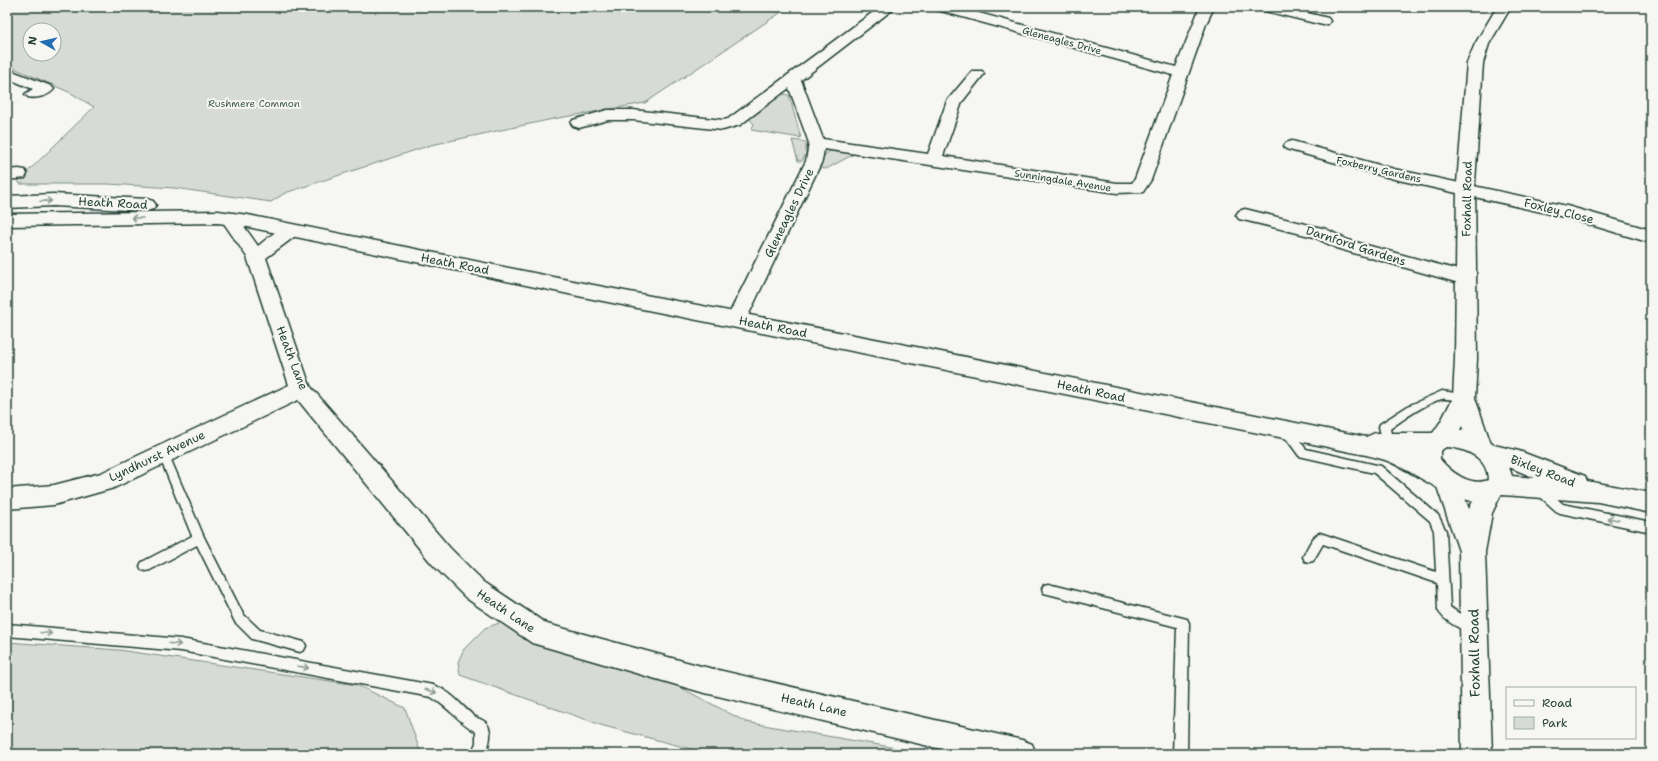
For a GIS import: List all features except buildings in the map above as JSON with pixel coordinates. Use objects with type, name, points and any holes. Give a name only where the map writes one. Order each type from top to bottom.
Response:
[{"type":"main road","name":"Foxhall Road","points":[[1437,440],[1450,427],[1464,398],[1466,360],[1466,189],[1475,63],[1482,44],[1504,7]]},
{"type":"main road","name":"Heath Road","points":[[7,202],[53,200],[109,202],[197,210],[224,218],[292,230],[1328,438],[1388,452],[1414,463],[1444,480]]},
{"type":"main road","name":"Heath Road","points":[[7,220],[224,218]]},
{"type":"main road","name":"Foxhall Road","points":[[1464,398],[1484,450]]},
{"type":"main road","name":"Heath Road","points":[[1328,438],[1388,443],[1437,440]]},
{"type":"main road","points":[[1462,439],[1484,450],[1498,465],[1501,479],[1494,488],[1477,493],[1467,491],[1444,480],[1429,462],[1427,454],[1429,447],[1437,440],[1462,439]]},
{"type":"main road","name":"Bixley Road","points":[[1484,450],[1511,458],[1598,492]]},
{"type":"main road","name":"Foxhall Road","points":[[1444,480],[1460,513],[1472,552]]},
{"type":"main road","name":"Bixley Road","points":[[1494,488],[1537,487],[1598,492],[1651,503]]},
{"type":"main road","name":"Foxhall Road","points":[[1477,754],[1472,552],[1478,521],[1494,488]]},
{"type":"street","points":[[579,123],[607,115],[633,115],[723,125],[734,122],[889,7]]},
{"type":"street","name":"Gleneagles Drive","points":[[942,7],[1181,73]]},
{"type":"street","name":"Sunningdale Avenue","points":[[816,143],[1117,188],[1137,188],[1143,180],[1199,24],[1207,7]]},
{"type":"street","points":[[1266,7],[1308,12],[1323,21]]},
{"type":"street","points":[[7,73],[46,89],[33,94]]},
{"type":"street","points":[[934,160],[955,100],[978,74]]},
{"type":"street","name":"Gleneagles Drive","points":[[736,320],[814,161],[816,143],[793,79]]},
{"type":"street","name":"Foxberry Gardens","points":[[1292,146],[1325,157],[1466,189]]},
{"type":"street","name":"Foxley Close","points":[[1466,189],[1631,229],[1651,237]]},
{"type":"street","name":"Darnford Gardens","points":[[1245,215],[1320,233],[1342,244],[1466,279]]},
{"type":"street","name":"Heath Lane","points":[[224,218],[256,256],[301,389],[446,561],[475,590],[541,634],[701,679],[1022,754]]},
{"type":"street","points":[[256,256],[292,230]]},
{"type":"street","name":"Lyndhurst Avenue","points":[[7,499],[54,495],[106,480],[301,389]]},
{"type":"lane","points":[[1388,443],[1384,427],[1412,409],[1442,395],[1464,398]]},
{"type":"lane","points":[[1285,430],[1303,453],[1377,469],[1434,518],[1440,530],[1444,610],[1460,622],[1474,629]]},
{"type":"lane","points":[[163,453],[199,538],[239,618],[256,635],[300,646]]},
{"type":"lane","points":[[1537,487],[1560,508],[1651,527]]},
{"type":"lane","points":[[146,566],[199,538]]},
{"type":"lane","points":[[1309,557],[1320,538],[1442,579]]},
{"type":"lane","points":[[1048,589],[1182,623],[1180,754]]},
{"type":"lane","points":[[7,630],[181,645],[433,691],[449,700],[470,721],[482,728],[483,744],[478,754]]},
{"type":"green space","name":"Rushmere Common","points":[[7,7],[789,7],[645,103],[553,119],[431,145],[285,193],[271,202],[174,188],[108,184],[20,184],[18,181],[94,107],[71,93],[7,65]]},
{"type":"green space","points":[[777,95],[789,95],[801,138],[751,130],[754,124],[747,117]]},
{"type":"green space","points":[[792,140],[806,142],[806,154],[802,161],[798,161]]},
{"type":"green space","points":[[832,150],[856,153],[826,169],[820,168],[825,154]]},
{"type":"green space","points":[[502,622],[653,673],[746,722],[931,754],[710,754],[604,726],[460,675],[458,662],[464,649],[485,628]]},
{"type":"green space","points":[[7,642],[119,650],[357,685],[405,708],[421,754],[7,754]]}]
